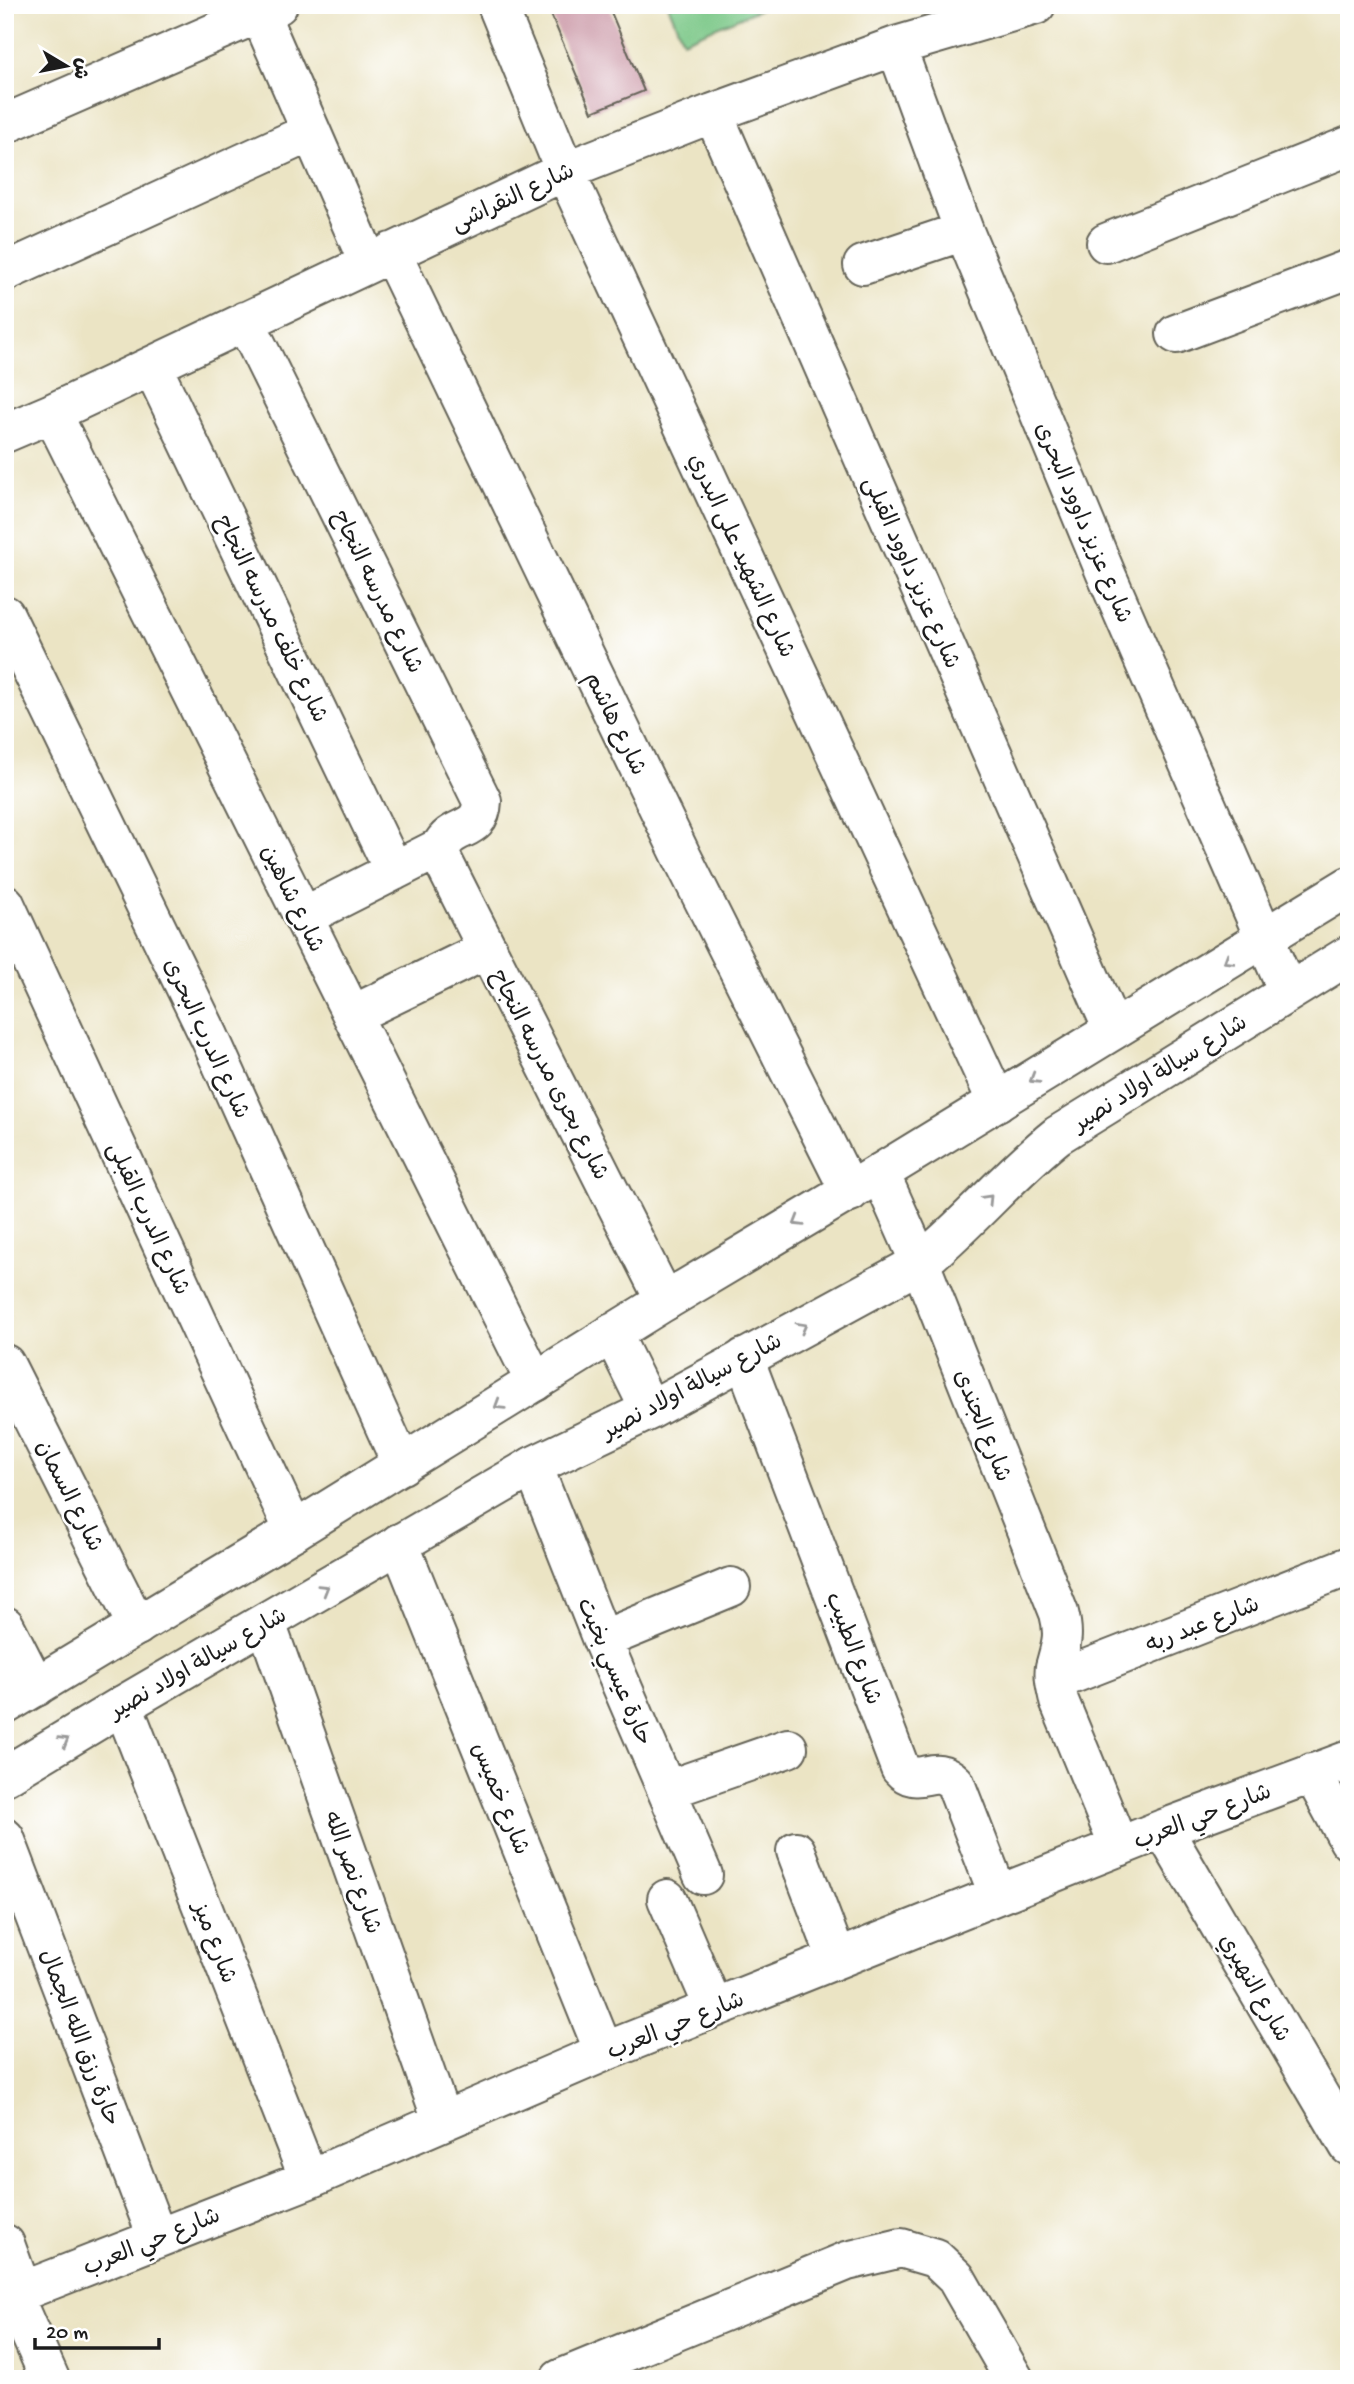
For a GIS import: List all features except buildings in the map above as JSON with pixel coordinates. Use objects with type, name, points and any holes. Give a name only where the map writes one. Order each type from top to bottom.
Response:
[{"type":"street","name":"شارع الشهيد على البدري","points":[[497,5],[565,171],[997,1102]]},
{"type":"street","name":"شارع النقراشى","points":[[5,433],[52,414],[565,171],[895,46],[1037,5]]},
{"type":"street","points":[[5,124],[264,8]]},
{"type":"street","name":"شارع هاشم","points":[[264,8],[311,132],[380,257],[682,857],[865,1182]]},
{"type":"street","name":"شارع عزيز داوود البحرى","points":[[895,46],[964,231],[1106,574],[1288,992]]},
{"type":"street","name":"شارع عزيز داوود القبلى","points":[[713,113],[1113,1030]]},
{"type":"street","points":[[5,272],[311,132]]},
{"type":"street","points":[[1106,243],[1349,146]]},
{"type":"street","points":[[863,265],[964,231]]},
{"type":"street","points":[[1176,334],[1349,269]]},
{"type":"street","name":"شارع مدرسه النجاح","points":[[244,321],[482,801],[479,818],[473,824],[448,836],[440,846],[303,917]]},
{"type":"street","name":"شارع خلف مدرسه النجاح","points":[[152,366],[394,871]]},
{"type":"street","name":"شارع شاهين","points":[[52,414],[535,1382]]},
{"type":"street","name":"شارع الدرب البحرى","points":[[5,615],[209,1036],[402,1465]]},
{"type":"street","name":"شارع بحرى مدرسه النجاح","points":[[440,846],[440,855],[665,1301]]},
{"type":"street","points":[[5,1626],[21,1696],[295,1531],[612,1333],[997,1102],[1349,886]]},
{"type":"street","name":"شارع الدرب القبلى","points":[[5,904],[295,1531]]},
{"type":"street","points":[[352,1015],[488,949]]},
{"type":"street","name":"شارع سيالة اولاد نصير","points":[[5,1776],[533,1466],[650,1410],[920,1263],[944,1243],[1006,1180],[1058,1135],[1349,955]]},
{"type":"street","name":"شارع الجندى","points":[[865,1182],[920,1263],[1059,1613],[1063,1642],[1055,1668],[1055,1681]]},
{"type":"street","points":[[612,1333],[650,1410]]},
{"type":"street","name":"شارع الطبيب","points":[[744,1358],[900,1768],[905,1774],[918,1778],[935,1772],[943,1774],[955,1783],[998,1894]]},
{"type":"street","name":"شارع السمان","points":[[5,1364],[137,1626]]},
{"type":"street","name":"حارة عيسي بخيت","points":[[533,1466],[603,1640],[703,1875]]},
{"type":"street","name":"شارع خميس","points":[[399,1543],[604,2052]]},
{"type":"street","name":"شارع عبد ربه","points":[[1055,1681],[1349,1566]]},
{"type":"street","points":[[603,1640],[731,1587]]},
{"type":"street","name":"شارع نصر الله","points":[[265,1623],[442,2120]]},
{"type":"street","points":[[1055,1681],[1059,1701],[1119,1847]]},
{"type":"street","name":"شارع ميز","points":[[123,1705],[309,2179]]},
{"type":"street","points":[[667,1790],[788,1748]]},
{"type":"street","name":"شارع حي العرب","points":[[13,2295],[309,2179],[604,2052],[998,1894],[1349,1760]]},
{"type":"street","points":[[1312,1773],[1349,1841]]},
{"type":"street","name":"شارع النهيري","points":[[1163,1829],[1349,2146]]},
{"type":"street","name":"حارة رزق الله الجمال","points":[[5,1838],[157,2237]]},
{"type":"street","points":[[796,1851],[837,1959]]},
{"type":"street","points":[[667,1899],[714,2008]]},
{"type":"street","points":[[5,2244],[13,2295],[50,2379]]},
{"type":"street","points":[[560,2379],[847,2262],[901,2248],[935,2258],[956,2278],[1014,2379]]},
{"type":"green space","points":[[668,5],[770,5],[683,41]]}]
